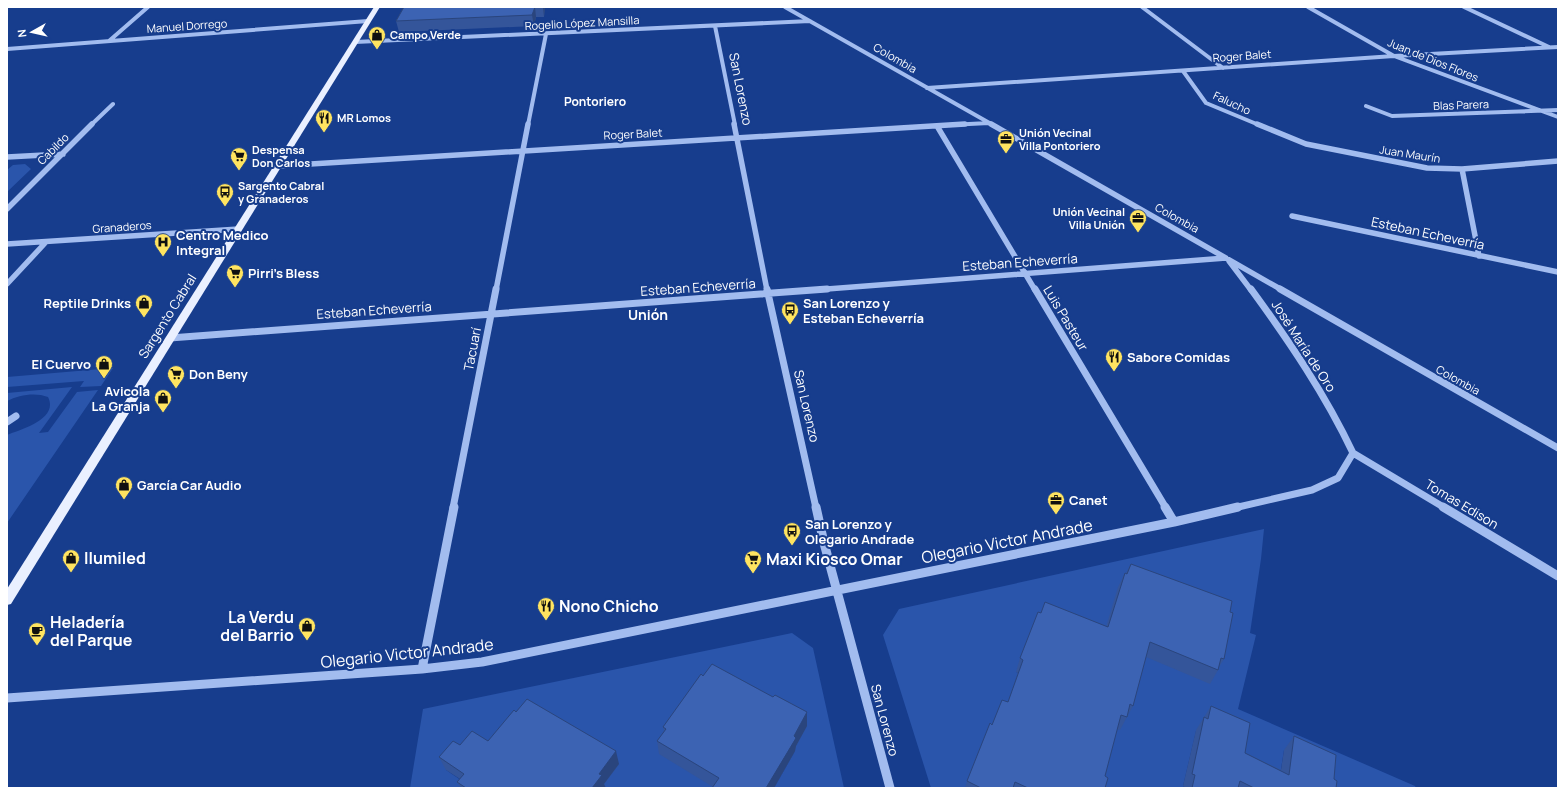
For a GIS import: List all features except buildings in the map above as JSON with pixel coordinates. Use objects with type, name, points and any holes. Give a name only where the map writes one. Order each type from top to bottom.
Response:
[{"type":"main road","name":"Sargento Cabral","points":[[8,597],[377,7]]},
{"type":"street","points":[[108,41],[148,7]]},
{"type":"street","name":"Colombia","points":[[785,7],[1558,448]]},
{"type":"street","points":[[1142,7],[1223,68]]},
{"type":"street","name":"Juan de Dios Flores","points":[[1308,7],[1394,56],[1558,117]]},
{"type":"street","points":[[1464,7],[1551,48]]},
{"type":"street","name":"Manuel Dorrego","points":[[7,49],[368,21]]},
{"type":"street","name":"Rogelio López Mansilla","points":[[355,42],[811,21]]},
{"type":"street","name":"San Lorenzo","points":[[715,26],[768,294],[822,535],[890,788]]},
{"type":"street","name":"Tacuarí","points":[[422,669],[546,34]]},
{"type":"street","name":"Roger Balet","points":[[927,88],[1394,56],[1558,47]]},
{"type":"street","name":"Falucho","points":[[1183,71],[1206,103],[1286,137]]},
{"type":"street","name":"Cabildo","points":[[7,209],[113,104]]},
{"type":"street","name":"Blas Parera","points":[[1366,106],[1392,116],[1558,110]]},
{"type":"street","name":"Roger Balet","points":[[278,166],[989,123]]},
{"type":"street","name":"Luis Pasteur","points":[[937,126],[1174,522]]},
{"type":"street","name":"Juan Maurín","points":[[1286,137],[1318,148],[1436,169],[1462,169],[1558,161]]},
{"type":"street","points":[[7,157],[63,154]]},
{"type":"street","points":[[1462,169],[1479,256]]},
{"type":"street","name":"Esteban Echeverría","points":[[1292,216],[1558,272]]},
{"type":"street","name":"Granaderos","points":[[7,244],[239,229]]},
{"type":"street","points":[[7,284],[46,242]]},
{"type":"street","name":"Esteban Echeverría","points":[[170,338],[491,313],[768,294],[1226,258]]},
{"type":"street","name":"José María de Oro","points":[[1226,258],[1272,318],[1310,376],[1344,433],[1353,453]]},
{"type":"street","points":[[7,422],[16,416]]},
{"type":"street","name":"Olegario Victor Andrade","points":[[7,698],[422,669],[482,662],[528,654],[1174,522],[1312,490],[1338,478],[1353,453]]},
{"type":"street","name":"Tomas Edison","points":[[1353,453],[1558,576]]},
{"type":"shaded area","points":[[25,164],[31,169],[7,192],[7,170],[13,165]]},
{"type":"shaded area","points":[[113,368],[101,386],[80,387],[84,381],[7,387],[7,377]]},
{"type":"shaded area","points":[[72,387],[39,433],[48,432],[77,392],[98,390],[7,523],[7,435],[37,422],[44,417],[50,405],[48,397],[43,395],[32,394],[7,401],[7,393]]},
{"type":"shaded area","points":[[1264,529],[1250,633],[1256,635],[1238,709],[1415,786],[1416,788],[1322,788],[1284,750],[1278,788],[1203,720],[1199,732],[1196,731],[1183,786],[1186,788],[931,788],[883,635],[899,609]],"holes":[[[1105,630],[1126,719],[1016,672]]]},
{"type":"shaded area","points":[[792,633],[813,648],[844,788],[774,788],[795,751],[726,788],[605,788],[446,770],[471,787],[410,788],[423,709]]},
{"type":"place","name":"Campo Verde","points":[[377,50]]},
{"type":"place","name":"MR Lomos","points":[[324,133]]},
{"type":"place","name":"Unión Vecinal Villa Pontoriero","points":[[1006,154]]},
{"type":"place","name":"Despensa Don Carlos","points":[[239,171]]},
{"type":"place","name":"Sargento Cabral y Granaderos","points":[[225,207]]},
{"type":"place","name":"Unión Vecinal Villa Unión","points":[[1138,233]]},
{"type":"place","name":"Centro Medico Integral","points":[[163,257]]},
{"type":"place","name":"Pirri's Bless","points":[[235,288]]},
{"type":"place","name":"Reptile Drinks","points":[[144,318]]},
{"type":"place","name":"San Lorenzo y Esteban Echeverría","points":[[790,325]]},
{"type":"place","name":"Sabore Comidas","points":[[1114,372]]},
{"type":"place","name":"El Cuervo","points":[[104,379]]},
{"type":"place","name":"Don Beny","points":[[176,389]]},
{"type":"place","name":"Avicola La Granja","points":[[163,413]]},
{"type":"place","name":"García Car Audio","points":[[124,500]]},
{"type":"place","name":"Canet","points":[[1056,515]]},
{"type":"place","name":"San Lorenzo y Olegario Andrade","points":[[792,546]]},
{"type":"place","name":"Ilumiled","points":[[71,573]]},
{"type":"place","name":"Maxi Kiosco Omar","points":[[753,574]]},
{"type":"place","name":"Nono Chicho","points":[[546,621]]},
{"type":"place","name":"La Verdu del Barrio","points":[[307,641]]},
{"type":"place","name":"Heladería del Parque","points":[[37,646]]},
{"type":"district","name":"Pontoriero","points":[[595,102]]},
{"type":"district","name":"Unión","points":[[648,315]]}]
